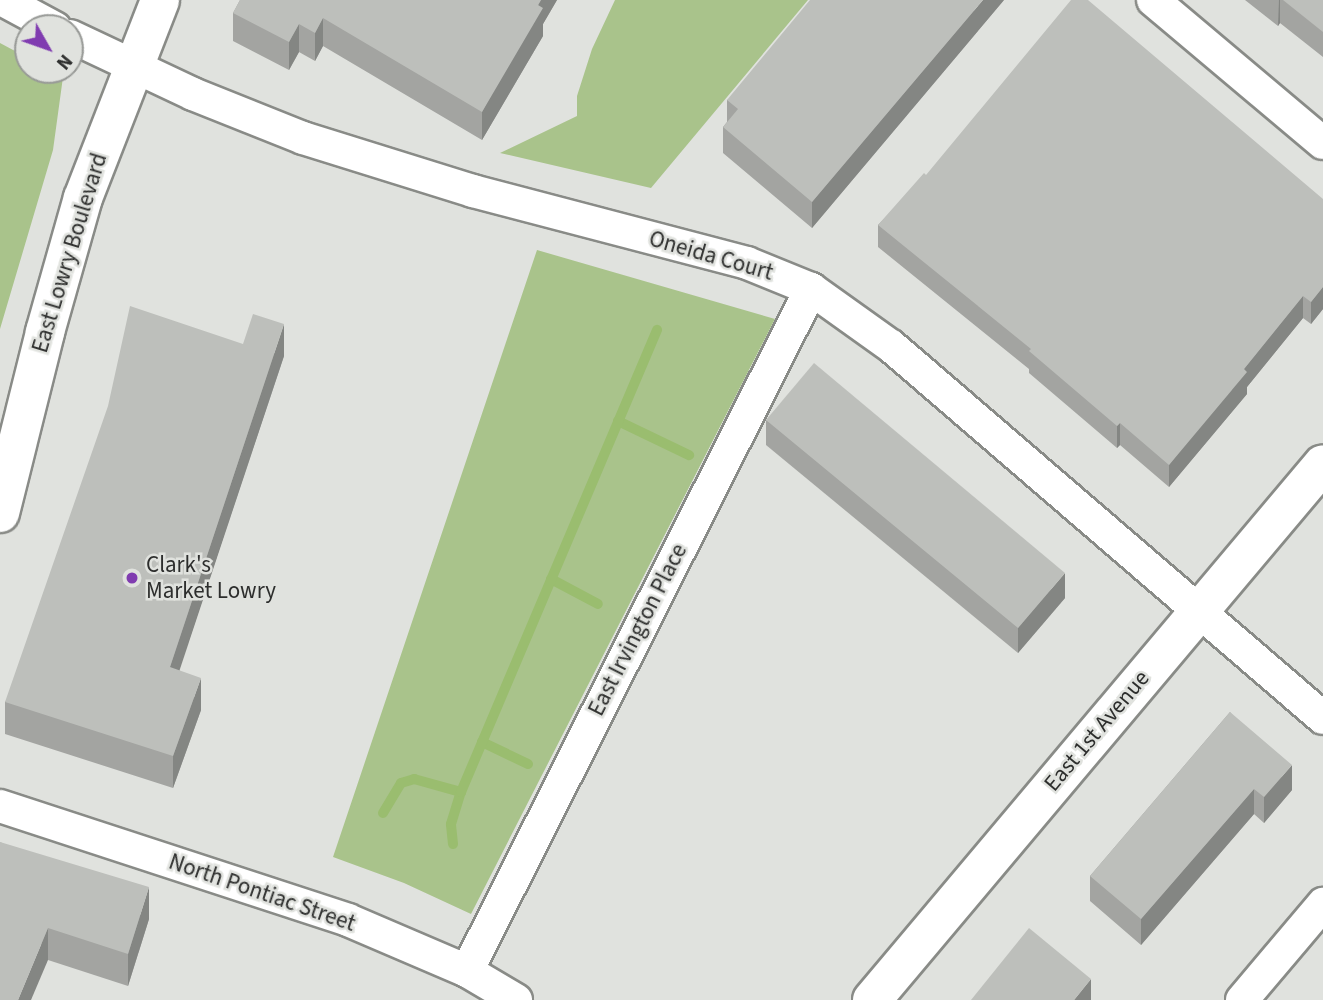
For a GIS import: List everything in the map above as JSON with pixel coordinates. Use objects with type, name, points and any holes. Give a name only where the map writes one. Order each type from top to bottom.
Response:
[{"type":"street","points":[[4,0],[30,14]]},
{"type":"street","name":"East Lowry Boulevard","points":[[0,513],[76,221],[160,0]]},
{"type":"street","points":[[1153,0],[1323,143]]},
{"type":"street","name":"Oneida Court","points":[[84,43],[133,67],[303,138],[508,201],[747,263],[811,289],[891,346],[1323,718]]},
{"type":"street","name":"East Irvington Place","points":[[467,971],[811,289]]},
{"type":"street","name":"East 1st Avenue","points":[[872,1000],[1323,464]]},
{"type":"street","name":"North Pontiac Street","points":[[0,806],[348,920],[467,971],[516,1000]]},
{"type":"street","points":[[1242,1000],[1323,904]]},
{"type":"green space","points":[[615,0],[808,0],[651,188],[500,153],[577,116],[577,96],[592,49]]},
{"type":"green space","points":[[0,43],[14,50],[14,84],[62,84],[53,150],[0,329]]},
{"type":"green space","points":[[537,250],[775,319],[471,914],[404,883],[333,857]]},
{"type":"building","points":[[240,0],[541,0],[538,5],[543,8],[482,112],[323,18],[315,33],[299,24],[289,42],[233,13]]},
{"type":"building","points":[[810,0],[983,0],[812,202],[723,127],[738,109],[727,100]]},
{"type":"building","points":[[1071,0],[1088,0],[1323,199],[1323,287],[1311,302],[1303,296],[1244,369],[1247,372],[1169,465],[1120,423],[1117,426],[1029,351],[1031,349],[878,225],[924,173],[926,175]]},
{"type":"building","points":[[1283,0],[1323,0],[1323,32]]},
{"type":"building","points":[[130,306],[243,344],[253,314],[284,324],[170,667],[201,678],[173,756],[5,702],[108,406]]},
{"type":"building","points":[[814,363],[1065,573],[1018,628],[766,420]]},
{"type":"building","points":[[1230,712],[1292,765],[1264,797],[1254,789],[1141,919],[1090,876]]},
{"type":"building","points":[[0,842],[149,887],[128,954],[48,928],[18,1000],[0,1000]]},
{"type":"building","points":[[1029,928],[1091,979],[1074,1000],[971,1000]]},
{"type":"waterway","points":[[453,844],[451,824],[461,792],[657,330]]},
{"type":"waterway","points":[[618,421],[689,455]]},
{"type":"waterway","points":[[551,579],[598,604]]},
{"type":"waterway","points":[[482,742],[528,764]]},
{"type":"waterway","points":[[383,813],[401,783],[414,779],[461,792]]},
{"type":"place","name":"Clark's Market Lowry","points":[[132,578]]}]
